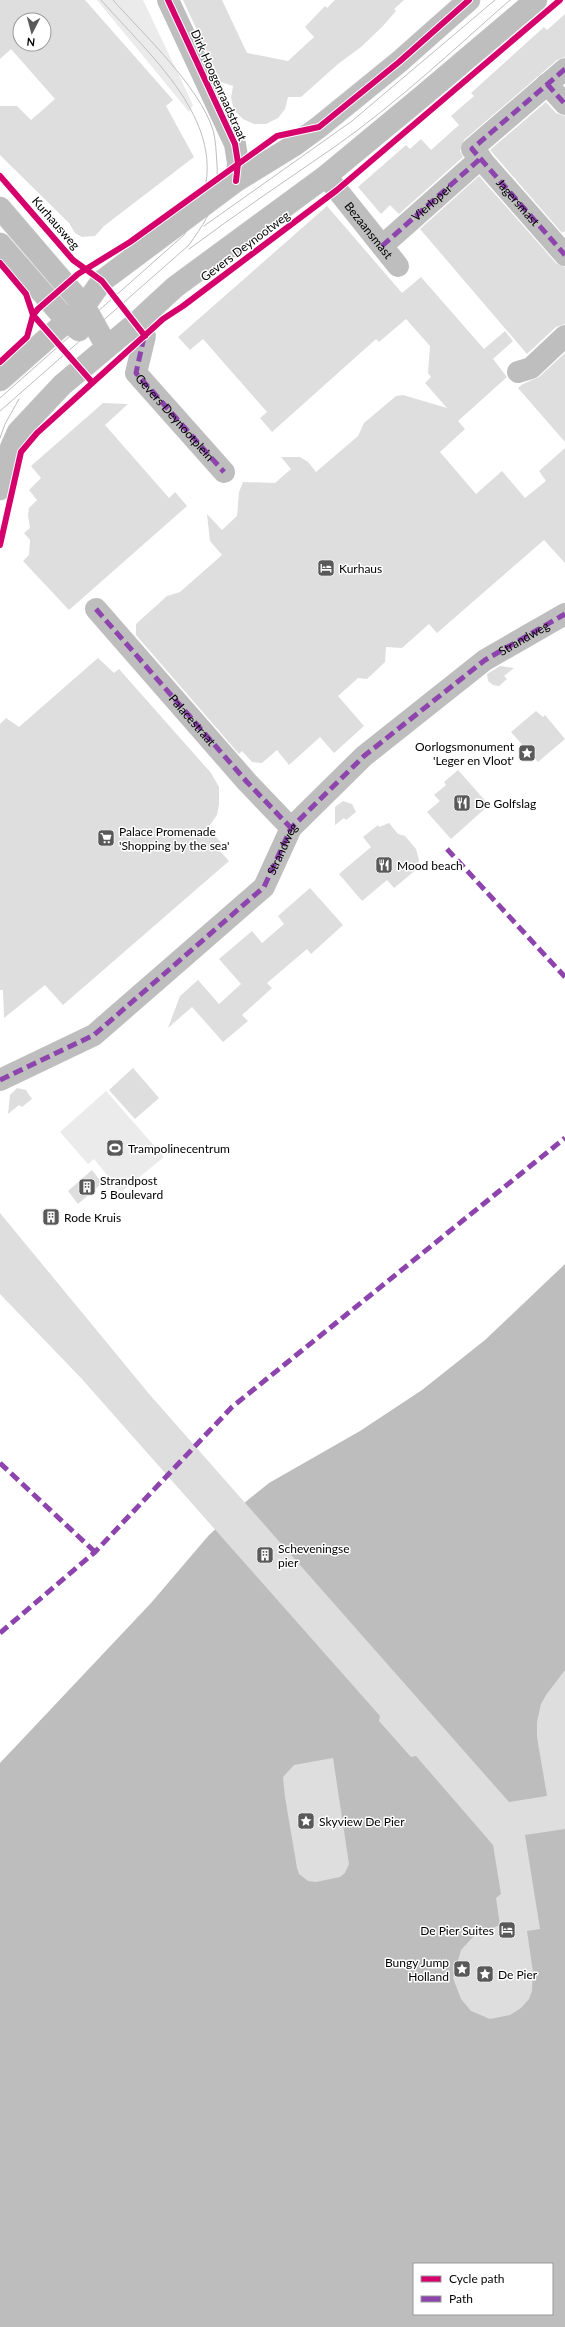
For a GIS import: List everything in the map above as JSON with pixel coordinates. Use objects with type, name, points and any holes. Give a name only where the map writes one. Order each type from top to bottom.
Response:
[{"type":"street","name":"Dirk Hoogenraadstraat","points":[[168,0],[235,144],[238,163],[236,181]]},
{"type":"street","points":[[0,380],[84,306],[102,281],[236,181],[293,146],[319,127],[399,62],[470,0]]},
{"type":"street","name":"Gevers Deynootweg","points":[[0,489],[11,448],[18,432],[62,385],[108,347],[175,287],[326,176],[426,94],[536,0]]},
{"type":"street","name":"Vierloper","points":[[382,246],[547,84],[565,69]]},
{"type":"street","points":[[547,84],[565,104]]},
{"type":"street","name":"Jagersmast","points":[[476,153],[565,255]]},
{"type":"street","name":"Bezaansmast","points":[[326,176],[398,266]]},
{"type":"street","points":[[0,208],[84,306],[108,347]]},
{"type":"street","points":[[0,244],[67,322],[108,347]]},
{"type":"street","name":"Gevers Deynootplein","points":[[145,336],[136,373],[224,472]]},
{"type":"street","points":[[518,372],[531,368],[565,336]]},
{"type":"street","name":"Palacestraat","points":[[96,609],[247,782],[291,828]]},
{"type":"street","name":"Strandweg","points":[[0,1080],[94,1035],[264,887],[291,828],[364,756],[485,660],[565,614]]},
{"type":"shaded area","points":[[97,0],[143,0],[193,105],[189,112]]},
{"type":"shaded area","name":"Trampolinecentrum","points":[[106,1091],[164,1157],[121,1192],[94,1159],[88,1164],[60,1132]]},
{"type":"shaded area","points":[[565,1264],[565,2327],[0,2327],[0,1763],[151,1603],[209,1535],[249,1499],[269,1483],[360,1431],[422,1390],[485,1340]]},
{"type":"building","points":[[0,0],[85,0],[173,100],[166,106],[194,157],[104,226],[95,236],[82,237],[75,233],[69,223],[0,155],[0,106],[17,106],[31,120],[55,99],[14,52],[52,52],[52,12],[12,12],[12,50],[11,49],[0,59]]},
{"type":"building","points":[[183,0],[222,0],[247,53],[288,61],[314,37],[305,27],[325,6],[327,8],[335,0],[404,0],[394,9],[396,11],[383,26],[361,47],[338,64],[301,97],[288,97],[285,109],[278,118],[266,124],[254,124],[243,119],[234,110],[231,98],[233,86],[221,82]]},
{"type":"building","points":[[565,14],[565,57],[557,60],[464,140],[460,151],[463,157],[399,214],[390,205],[381,214],[358,187],[406,145],[410,149],[421,139],[431,150],[459,125],[451,116],[474,96],[471,93],[544,27],[547,30]]},
{"type":"building","points":[[546,102],[556,113],[565,116],[565,231],[562,233],[490,150]]},
{"type":"building","points":[[479,176],[556,263],[565,267],[565,324],[556,327],[527,354],[420,229]]},
{"type":"building","points":[[327,206],[402,293],[421,277],[484,349],[505,331],[513,341],[493,359],[507,377],[458,421],[465,429],[440,452],[476,494],[502,471],[525,498],[546,481],[539,471],[565,448],[565,563],[544,540],[437,633],[429,624],[402,648],[386,647],[385,662],[367,679],[358,678],[338,696],[364,726],[334,753],[320,737],[289,765],[277,750],[262,763],[252,762],[242,751],[239,754],[136,635],[136,624],[167,596],[180,592],[222,555],[210,541],[207,514],[222,530],[237,516],[239,492],[243,482],[275,483],[291,469],[281,457],[300,457],[308,462],[316,472],[358,436],[364,423],[396,396],[403,395],[447,408],[425,383],[431,377],[428,373],[430,346],[406,319],[379,342],[376,339],[272,432],[260,418],[267,412],[203,339],[190,350],[178,337]]},
{"type":"building","points":[[565,353],[565,442],[518,388],[523,384],[539,377]]},
{"type":"building","points":[[103,403],[128,404],[105,425],[169,498],[175,492],[187,506],[69,610],[23,561],[29,555],[30,540],[24,533],[30,528],[28,515],[29,508],[37,500],[29,490],[41,478],[31,466]]},
{"type":"building","name":"Palace Promenade 'Shopping by the sea'","points":[[98,658],[114,673],[119,669],[211,773],[219,787],[219,804],[217,815],[208,828],[224,846],[219,850],[229,861],[63,1005],[45,985],[4,1018],[3,990],[0,990],[0,724],[6,718],[19,727]]},
{"type":"building","points":[[500,666],[514,668],[504,676],[507,679],[499,686],[493,685],[488,681],[487,674]]},
{"type":"building","points":[[536,711],[543,717],[545,715],[565,739],[538,762],[511,732]]},
{"type":"building","name":"De Golfslag","points":[[458,770],[489,805],[451,839],[427,812],[440,801],[434,795],[446,785],[444,782]]},
{"type":"building","points":[[343,801],[352,804],[356,812],[346,820],[344,818],[335,825],[335,807]]},
{"type":"building","name":"Mood beach","points":[[389,823],[398,834],[405,836],[416,849],[419,860],[417,869],[394,888],[387,880],[362,901],[339,874],[371,847],[363,837],[378,825],[379,827]]},
{"type":"building","points":[[310,888],[343,925],[311,954],[307,949],[267,983],[272,988],[242,1015],[248,1021],[223,1042],[192,1007],[168,1028],[180,996],[198,980],[219,1004],[241,984],[219,959],[252,931],[262,943],[284,924],[278,916]]},
{"type":"building","points":[[133,1068],[159,1098],[135,1119],[109,1090]]},
{"type":"building","points":[[17,1088],[26,1090],[32,1099],[22,1107],[19,1105],[8,1114],[10,1095]]},
{"type":"building","name":"Strandpost 5 Boulevard","points":[[92,1170],[102,1183],[78,1204],[68,1191]]},
{"type":"building","name":"Scheveningse pier","points":[[0,1213],[150,1395],[509,1802],[547,1796],[537,1737],[537,1722],[541,1704],[565,1670],[565,1829],[525,1835],[540,1929],[527,1931],[533,1972],[532,1991],[529,1999],[521,2008],[510,2015],[490,2019],[471,2011],[461,1999],[453,1978],[461,1950],[472,1938],[482,1932],[500,1925],[496,1898],[501,1894],[493,1845],[416,1756],[411,1757],[379,1721],[380,1716],[81,1378],[0,1294]]},
{"type":"building","points":[[333,1758],[349,1864],[345,1873],[340,1877],[316,1882],[308,1881],[299,1874],[297,1868],[283,1777],[294,1765]]},
{"type":"tram line","points":[[0,398],[184,235],[202,200],[207,168],[202,137],[189,107],[171,79],[101,0]]},
{"type":"tram line","points":[[0,411],[189,245],[205,221],[210,211],[216,191],[217,164],[215,138],[206,113],[196,96],[183,79],[155,45],[113,0]]},
{"type":"tram line","points":[[204,226],[352,121],[495,0]]},
{"type":"tram line","points":[[189,249],[356,131],[424,76],[510,0]]},
{"type":"tram line","points":[[0,438],[5,424],[19,399]]},
{"type":"marked path","points":[[565,69],[472,149],[565,255]]},
{"type":"marked path","points":[[547,84],[565,104]]},
{"type":"marked path","points":[[382,246],[481,158]]},
{"type":"marked path","points":[[144,337],[136,373],[224,472]]},
{"type":"marked path","points":[[96,609],[247,782],[291,828]]},
{"type":"marked path","points":[[0,1080],[94,1035],[264,887],[291,828],[364,756],[485,660],[565,614]]},
{"type":"marked path","points":[[447,849],[565,977]]},
{"type":"marked path","points":[[0,1633],[95,1552],[232,1407],[565,1138]]},
{"type":"marked path","points":[[0,1463],[95,1552]]},
{"type":"cycle path","points":[[168,0],[235,144],[238,163],[236,181]]},
{"type":"cycle path","points":[[0,362],[27,337],[33,315],[38,309],[78,274],[130,242],[277,136],[319,127],[399,62],[469,0]]},
{"type":"cycle path","points":[[0,545],[21,452],[37,433],[163,319],[183,306],[337,190],[560,0]]},
{"type":"cycle path","name":"Kurhausweg","points":[[0,176],[73,260],[102,281],[145,336]]},
{"type":"cycle path","points":[[0,263],[26,294],[33,315],[92,382]]},
{"type":"place","name":"Kurhaus","points":[[326,568]]},
{"type":"place","name":"Oorlogsmonument 'Leger en Vloot'","points":[[527,753]]},
{"type":"place","name":"De Golfslag","points":[[462,803]]},
{"type":"place","name":"Palace Promenade 'Shopping by the sea'","points":[[106,838]]},
{"type":"place","name":"Mood beach","points":[[384,865]]},
{"type":"place","name":"Trampolinecentrum","points":[[115,1148]]},
{"type":"place","name":"Strandpost 5 Boulevard","points":[[87,1187]]},
{"type":"place","name":"Rode Kruis","points":[[51,1217]]},
{"type":"place","name":"Scheveningse pier","points":[[265,1555]]},
{"type":"place","name":"Skyview De Pier","points":[[306,1821]]},
{"type":"place","name":"De Pier Suites","points":[[507,1930]]},
{"type":"place","name":"Bungy Jump Holland","points":[[462,1969]]},
{"type":"place","name":"De Pier","points":[[485,1974]]}]
